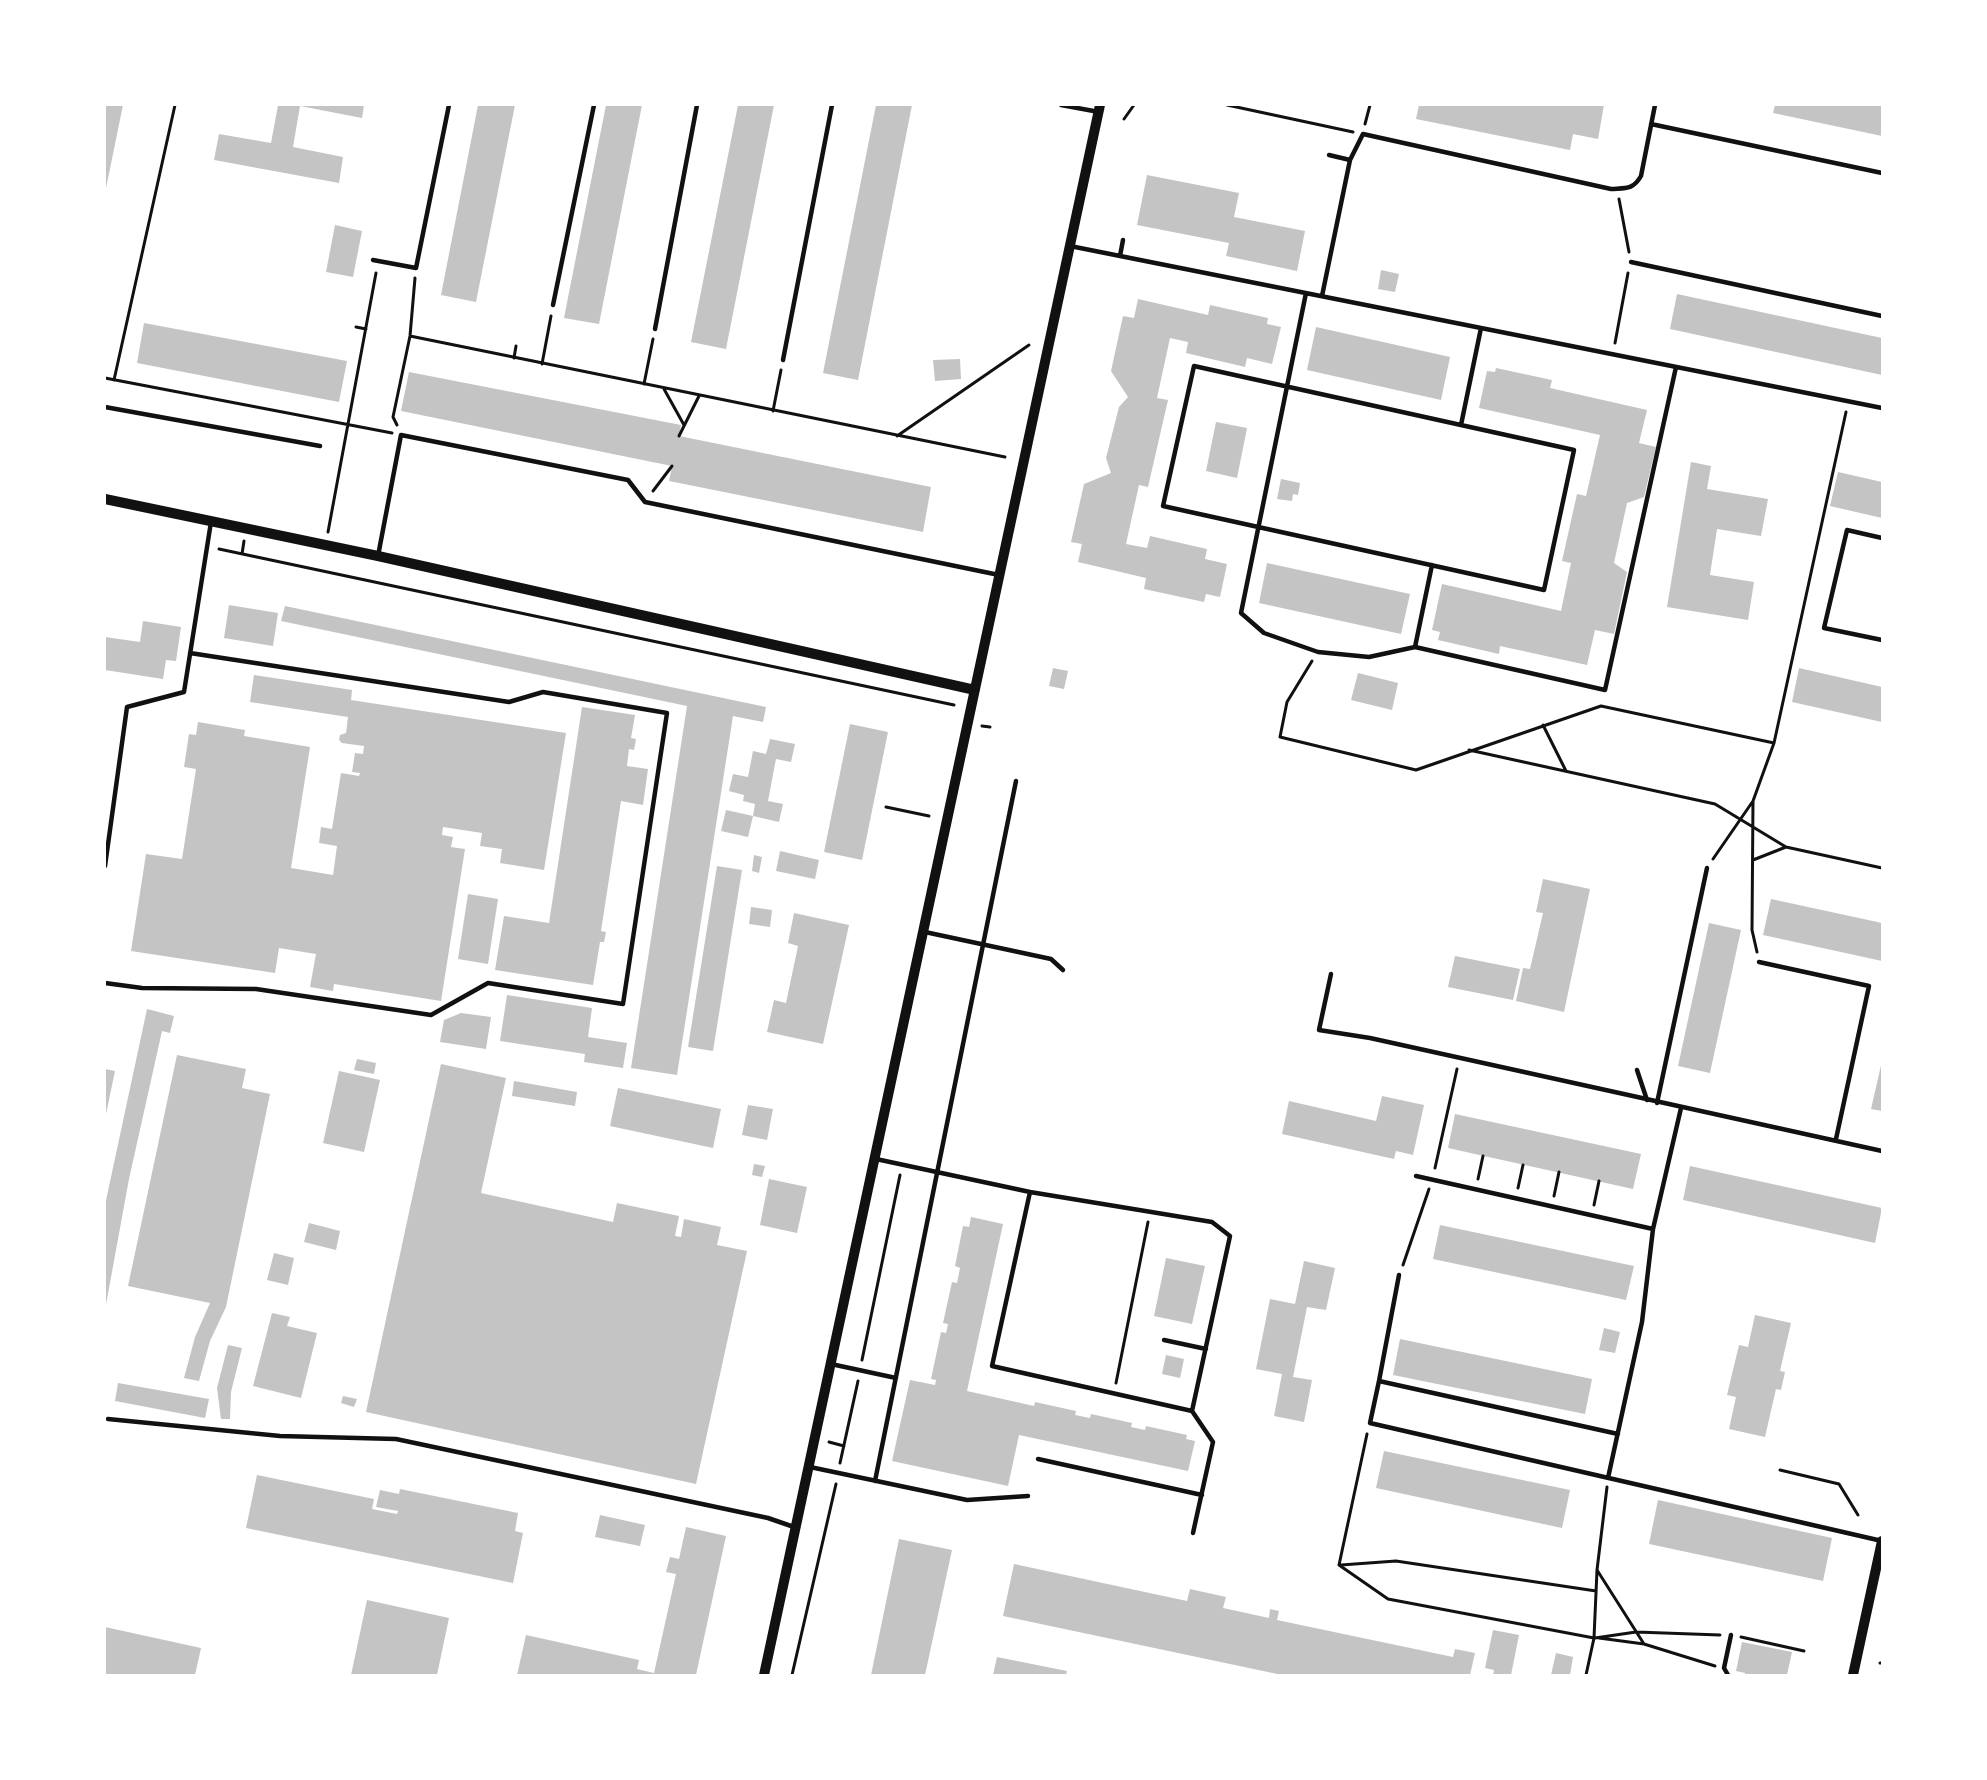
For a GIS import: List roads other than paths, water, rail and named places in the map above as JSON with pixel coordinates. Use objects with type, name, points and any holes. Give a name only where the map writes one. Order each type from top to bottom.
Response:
[{"type":"street","points":[[764,1675],[925,932],[1099,108]]},
{"type":"street","points":[[105,499],[378,556],[975,690]]},
{"type":"street","points":[[1853,1675],[1880,1563],[1882,1541]]},
{"type":"lane","points":[[376,260],[416,268],[449,105]]},
{"type":"lane","points":[[554,305],[594,105]]},
{"type":"lane","points":[[655,328],[697,105]]},
{"type":"lane","points":[[783,360],[832,105]]},
{"type":"lane","points":[[1061,105],[1099,108]]},
{"type":"lane","points":[[1322,296],[1350,160],[1363,134],[1617,189],[1636,185],[1641,176],[1655,105]]},
{"type":"lane","points":[[1651,124],[1882,173]]},
{"type":"lane","points":[[1329,155],[1350,160]]},
{"type":"lane","points":[[1120,256],[1123,240]]},
{"type":"lane","points":[[1070,246],[1882,408]]},
{"type":"lane","points":[[1630,262],[1882,316]]},
{"type":"lane","points":[[1306,293],[1241,613],[1264,633],[1318,652],[1369,657],[1415,647],[1605,690],[1676,367]]},
{"type":"lane","points":[[1461,425],[1481,328]]},
{"type":"lane","points":[[1194,366],[1287,387],[1574,450],[1544,590],[1163,507],[1194,366]]},
{"type":"lane","points":[[105,407],[320,446]]},
{"type":"lane","points":[[378,556],[401,435],[628,480],[645,502],[1000,575]]},
{"type":"lane","points":[[105,866],[127,707],[184,692],[211,522]]},
{"type":"lane","points":[[1882,538],[1847,530],[1824,628],[1882,640]]},
{"type":"lane","points":[[1415,647],[1432,566]]},
{"type":"lane","points":[[105,983],[142,988],[256,989],[431,1015],[488,983],[623,1004],[667,712],[543,692],[509,702],[190,652]]},
{"type":"lane","points":[[875,1480],[1016,781]]},
{"type":"lane","points":[[1656,1103],[1707,868]]},
{"type":"lane","points":[[925,932],[1051,959],[1063,970]]},
{"type":"lane","points":[[1759,962],[1869,986],[1836,1139]]},
{"type":"lane","points":[[1331,974],[1319,1030],[1370,1038],[1656,1103],[1882,1150]]},
{"type":"lane","points":[[1637,1070],[1647,1100]]},
{"type":"lane","points":[[1608,1478],[1642,1322],[1653,1229],[1681,1108]]},
{"type":"lane","points":[[875,1159],[1029,1192],[1212,1222],[1230,1236],[1192,1411]]},
{"type":"lane","points":[[1416,1176],[1653,1229]]},
{"type":"lane","points":[[1029,1192],[992,1366],[1192,1411],[1213,1442],[1193,1533]]},
{"type":"lane","points":[[1400,1275],[1370,1423],[1882,1541]]},
{"type":"lane","points":[[1164,1340],[1206,1349]]},
{"type":"lane","points":[[831,1364],[896,1378]]},
{"type":"lane","points":[[1378,1381],[1618,1434]]},
{"type":"lane","points":[[108,1419],[280,1436],[396,1439],[724,1508],[768,1518],[796,1528]]},
{"type":"lane","points":[[1038,1459],[1202,1495]]},
{"type":"lane","points":[[809,1467],[968,1500],[1028,1496]]},
{"type":"lane","points":[[1728,1675],[1724,1668],[1731,1635]]}]
